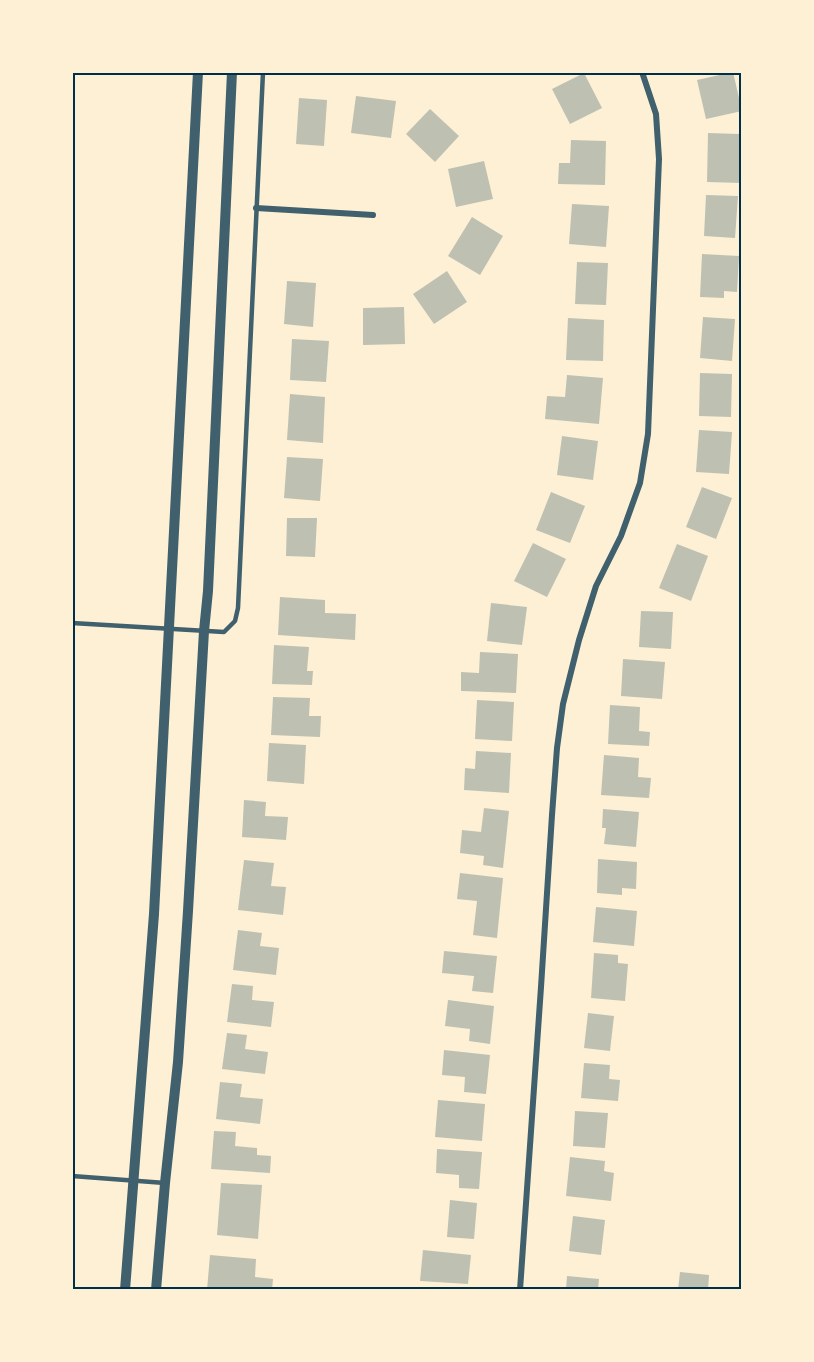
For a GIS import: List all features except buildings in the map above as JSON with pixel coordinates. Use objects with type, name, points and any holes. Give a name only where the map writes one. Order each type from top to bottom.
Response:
[{"type":"street","points":[[125,1290],[154,914],[198,72]]},
{"type":"street","points":[[156,1290],[179,1050],[208,591],[232,72]]},
{"type":"street","points":[[520,1290],[552,815],[563,704],[579,640],[596,586],[621,536],[640,483],[648,434],[659,159],[656,114],[642,72]]},
{"type":"street","points":[[256,208],[373,215]]},
{"type":"lane","points":[[72,623],[224,632],[235,621],[238,608],[263,72]]},
{"type":"lane","points":[[72,1176],[165,1183]]}]
